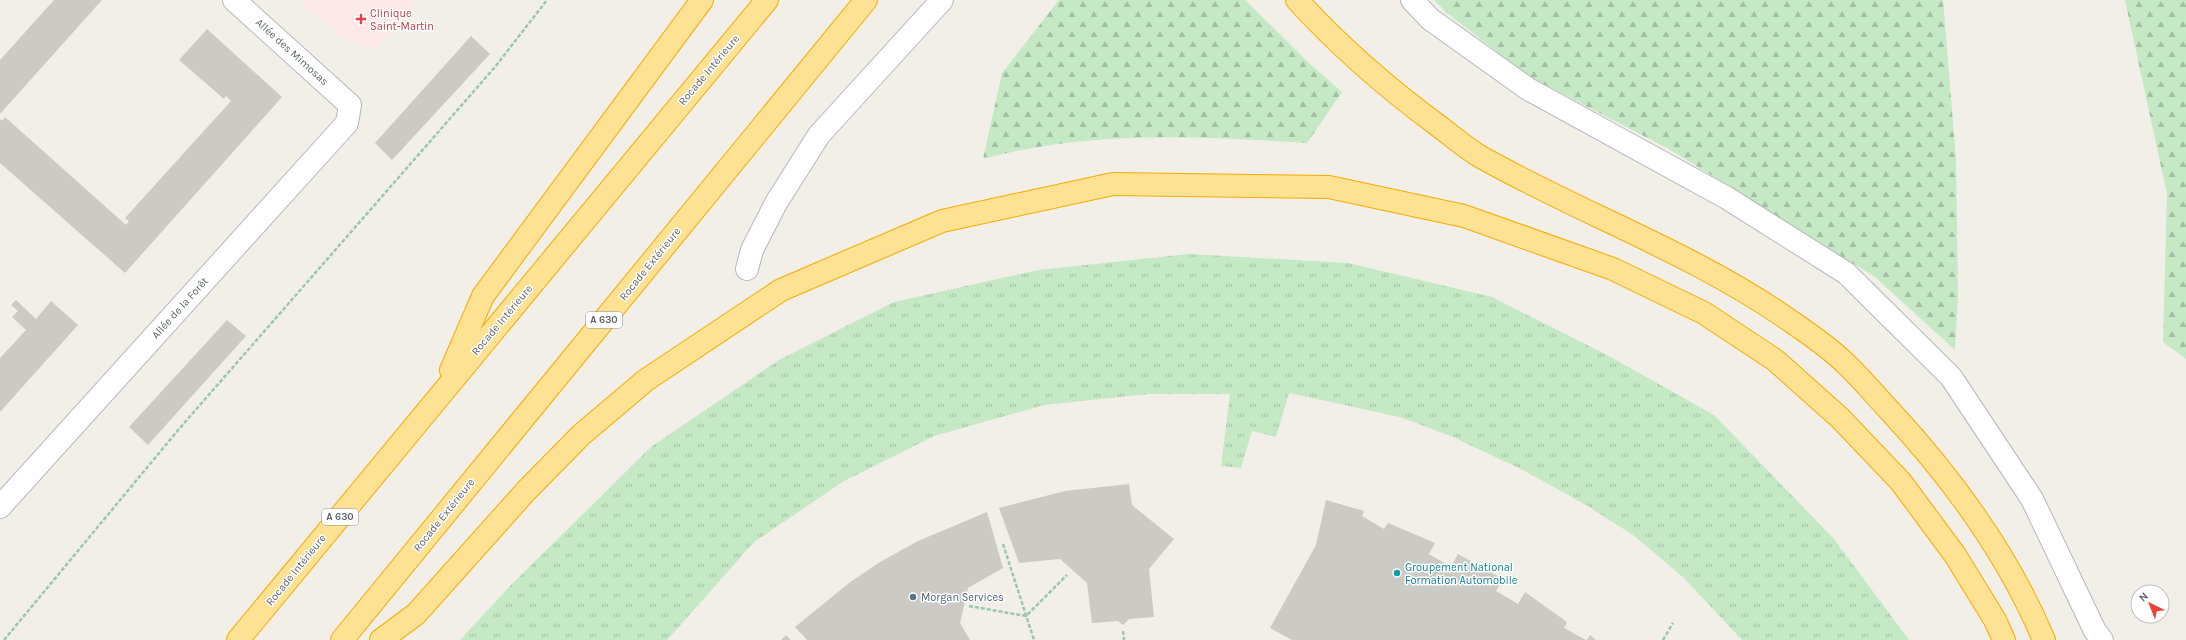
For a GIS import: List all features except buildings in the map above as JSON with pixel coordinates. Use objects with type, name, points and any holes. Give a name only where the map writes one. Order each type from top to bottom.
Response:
[{"type":"highway","points":[[441,393],[483,296],[702,0]]},
{"type":"highway","name":"Rocade Intérieure","points":[[238,640],[767,0]]},
{"type":"highway","name":"Rocade Extérieure","points":[[342,640],[866,0]]},
{"type":"highway","points":[[1297,0],[1325,31],[1399,97],[1478,155],[1555,196],[1637,233],[1722,278],[1788,319],[1843,361],[1918,441],[1971,508],[2027,599],[2044,640]]},
{"type":"highway","points":[[381,640],[416,614],[526,490],[581,435],[646,380],[781,290],[942,221],[1113,184],[1330,187],[1464,216],[1613,269],[1704,313],[1776,360],[1840,418],[1901,482],[1955,555],[1995,620],[2004,640]]},
{"type":"street","name":"Allée des Mimosas","points":[[234,0],[350,105]]},
{"type":"street","points":[[747,269],[752,250],[776,203],[819,135],[942,0]]},
{"type":"street","points":[[1412,0],[1430,19],[1528,89],[1727,198],[1846,273],[1951,377],[2032,499],[2095,631],[2102,640]]},
{"type":"street","name":"Allée de la Forêt","points":[[0,507],[347,123],[350,105]]},
{"type":"path","points":[[4,640],[184,423],[495,68],[547,0]]},
{"type":"path","points":[[1003,544],[1034,640]]},
{"type":"path","points":[[1026,616],[1067,575]]},
{"type":"path","points":[[969,606],[1026,616]]},
{"type":"path","points":[[1663,640],[1673,623]]},
{"type":"path","points":[[1123,631],[1124,640]]},
{"type":"shaded area","name":"Clinique Saint-Martin","points":[[300,0],[418,0],[376,48],[341,38]]},
{"type":"green space","points":[[1059,0],[1245,0],[1311,65],[1342,92],[1307,143],[1185,137],[1104,139],[1063,143],[983,159],[1002,73]]},
{"type":"green space","points":[[1434,0],[1943,0],[1956,160],[1958,297],[1955,350],[1875,277],[1669,149],[1528,76],[1447,13]]},
{"type":"green space","points":[[2125,0],[2186,0],[2186,359],[2163,342],[2167,194]]},
{"type":"green space","points":[[1189,254],[1348,263],[1492,297],[1607,355],[1714,415],[1834,539],[1909,640],[1742,640],[1684,578],[1633,535],[1586,505],[1525,471],[1453,437],[1400,417],[1289,393],[1276,437],[1252,431],[1241,468],[1221,466],[1230,394],[1148,394],[1044,405],[934,436],[844,481],[754,542],[667,640],[460,640],[515,581],[651,447],[779,360],[894,302],[1038,270]]},
{"type":"place","name":"Clinique Saint-Martin","points":[[361,19]]},
{"type":"place","name":"Groupement National Formation Automobile","points":[[1397,573]]},
{"type":"place","name":"Morgan Services","points":[[913,597]]}]
